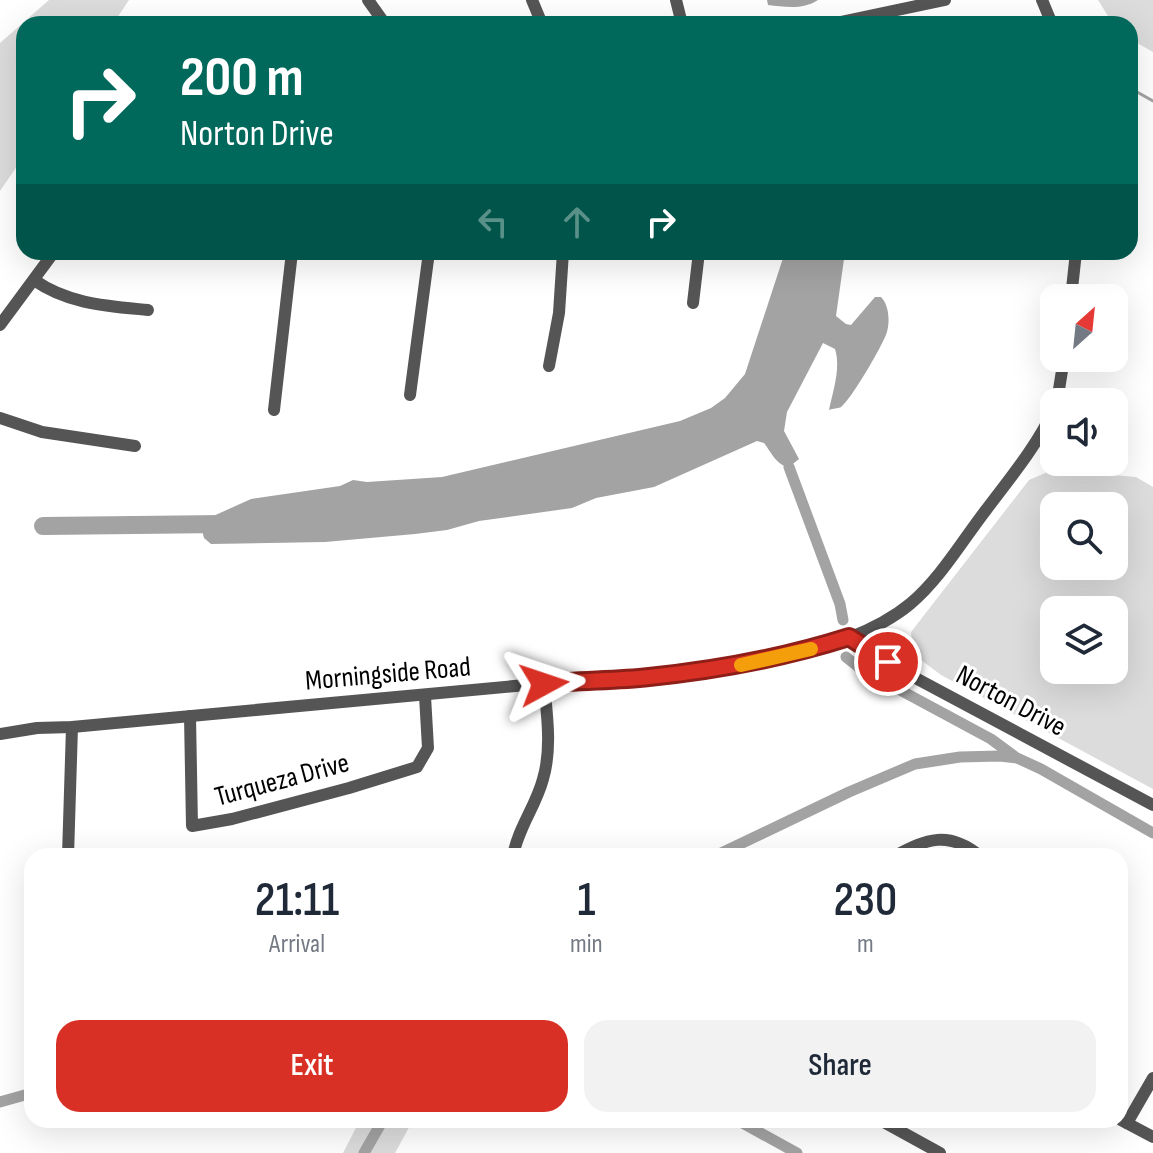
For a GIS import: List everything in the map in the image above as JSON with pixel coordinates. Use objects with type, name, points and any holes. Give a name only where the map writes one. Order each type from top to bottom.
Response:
[{"type":"street","points":[[869,16],[945,0]]},
{"type":"street","points":[[0,325],[48,260]]},
{"type":"street","points":[[274,410],[291,260]]},
{"type":"street","points":[[410,395],[428,260]]},
{"type":"street","points":[[549,366],[559,313],[562,260]]},
{"type":"street","points":[[693,303],[698,260]]},
{"type":"street","points":[[1073,284],[1075,260]]},
{"type":"street","points":[[34,280],[50,291],[74,300],[148,310]]},
{"type":"street","points":[[0,418],[42,432],[135,446]]},
{"type":"street","name":"Morningside Road","points":[[0,734],[37,728],[645,678],[797,654],[878,625],[913,602],[941,571],[1040,436]]},
{"type":"street","name":"Norton Drive","points":[[849,637],[908,674],[1153,805]]},
{"type":"street","points":[[515,848],[522,824],[543,780],[547,762],[544,684]]},
{"type":"street","name":"Turqueza Drive","points":[[190,716],[192,826],[232,819],[417,767],[428,748],[425,696]]},
{"type":"street","points":[[68,848],[72,727]]},
{"type":"street","points":[[910,848],[936,839],[967,848]]},
{"type":"street","points":[[1128,1115],[1153,1078]]},
{"type":"street","points":[[1128,1123],[1153,1137]]},
{"type":"street","points":[[895,1128],[940,1153]]},
{"type":"shaded area","points":[[49,0],[129,0],[118,16],[31,16]]},
{"type":"shaded area","points":[[767,0],[818,0],[794,7],[768,5]]},
{"type":"shaded area","points":[[1098,0],[1153,0],[1153,52],[1138,44],[1138,16],[1108,16]]},
{"type":"shaded area","points":[[16,29],[16,168],[0,191],[0,43]]},
{"type":"shaded area","points":[[782,260],[844,260],[836,316],[846,324],[851,325],[875,297],[881,297],[886,304],[888,328],[873,360],[846,402],[829,410],[836,380],[837,356],[835,349],[823,343],[787,412],[784,431],[799,459],[789,467],[778,461],[764,443],[757,441],[654,487],[596,498],[572,508],[479,521],[447,530],[325,542],[211,544],[204,538],[200,522],[251,499],[340,486],[353,480],[367,482],[442,477],[680,421],[711,408],[725,398],[745,374]]},
{"type":"shaded area","points":[[1040,475],[1124,476],[1136,477],[1153,487],[1153,789],[941,675],[913,654],[911,632],[1029,480]]},
{"type":"shaded area","points":[[356,1128],[409,1128],[395,1153],[343,1153]]},
{"type":"waterway","points":[[1138,93],[1153,101]]},
{"type":"waterway","points":[[789,467],[840,604],[843,620]]},
{"type":"waterway","points":[[43,526],[225,524]]},
{"type":"waterway","points":[[846,657],[861,669],[991,739],[1014,756]]},
{"type":"waterway","points":[[732,848],[915,764],[960,757],[1017,758],[1153,833]]},
{"type":"waterway","points":[[0,1102],[24,1095]]},
{"type":"waterway","points":[[364,1153],[378,1128]]},
{"type":"waterway","points":[[752,1128],[797,1153]]},
{"type":"slow traffic","points":[[741,665],[811,649]]},
{"type":"route","points":[[544,684],[601,678],[645,678],[754,663],[797,654],[849,637],[888,662]]}]
